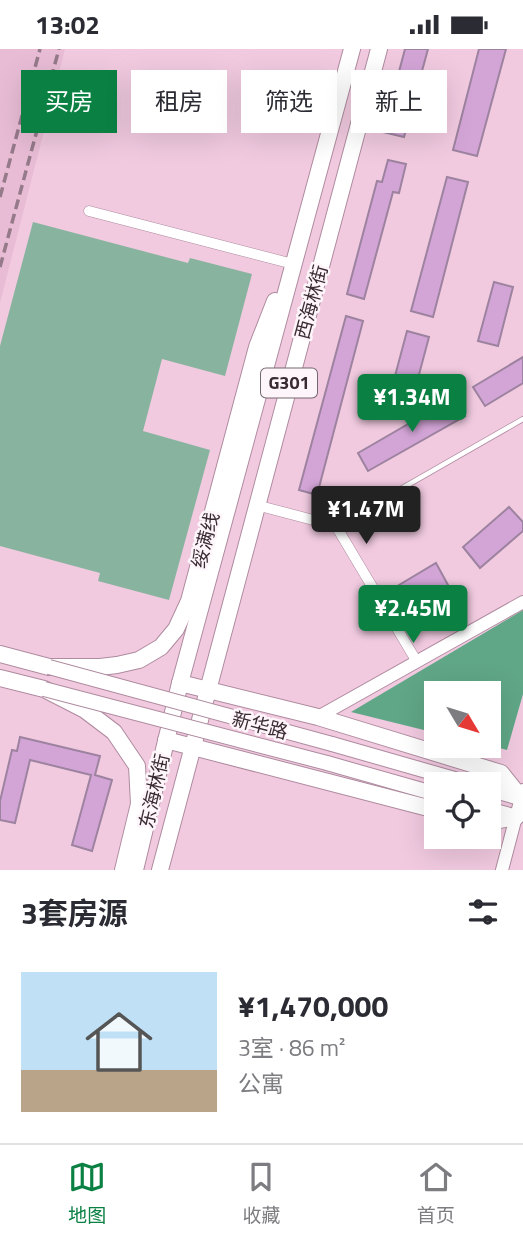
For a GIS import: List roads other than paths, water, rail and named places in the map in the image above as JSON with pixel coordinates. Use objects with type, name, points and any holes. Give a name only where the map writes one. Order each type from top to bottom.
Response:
[{"type":"highway","name":"西海林街","points":[[173,711],[352,49]]},
{"type":"highway","name":"西海林街","points":[[199,718],[379,49]]},
{"type":"highway","name":"绥满线","points":[[0,654],[49,667],[100,667],[139,660],[161,647],[176,629],[189,601],[257,347],[271,309],[293,268]]},
{"type":"highway","points":[[0,678],[44,689],[85,710],[114,732],[137,766],[139,804],[123,870]]},
{"type":"highway","points":[[180,683],[318,717],[501,773],[522,795]]},
{"type":"highway","name":"东海林街","points":[[135,870],[173,711]]},
{"type":"highway","name":"东海林街","points":[[160,870],[199,718]]},
{"type":"highway","points":[[166,740],[424,807]]},
{"type":"highway","points":[[501,820],[520,818]]},
{"type":"main road","name":"新华路","points":[[49,667],[429,772]]},
{"type":"main road","name":"新华路","points":[[44,689],[424,791]]},
{"type":"main road","points":[[501,791],[522,795]]},
{"type":"main road","points":[[501,813],[520,818]]},
{"type":"street","points":[[89,211],[293,268]]},
{"type":"street","points":[[257,505],[336,526],[417,662]]},
{"type":"street","points":[[318,717],[523,602]]},
{"type":"street","points":[[502,870],[520,818],[522,795]]},
{"type":"lane","points":[[336,526],[523,419]]},
{"type":"railway","points":[[0,197],[40,49]]},
{"type":"railway","points":[[0,267],[59,49]]}]
